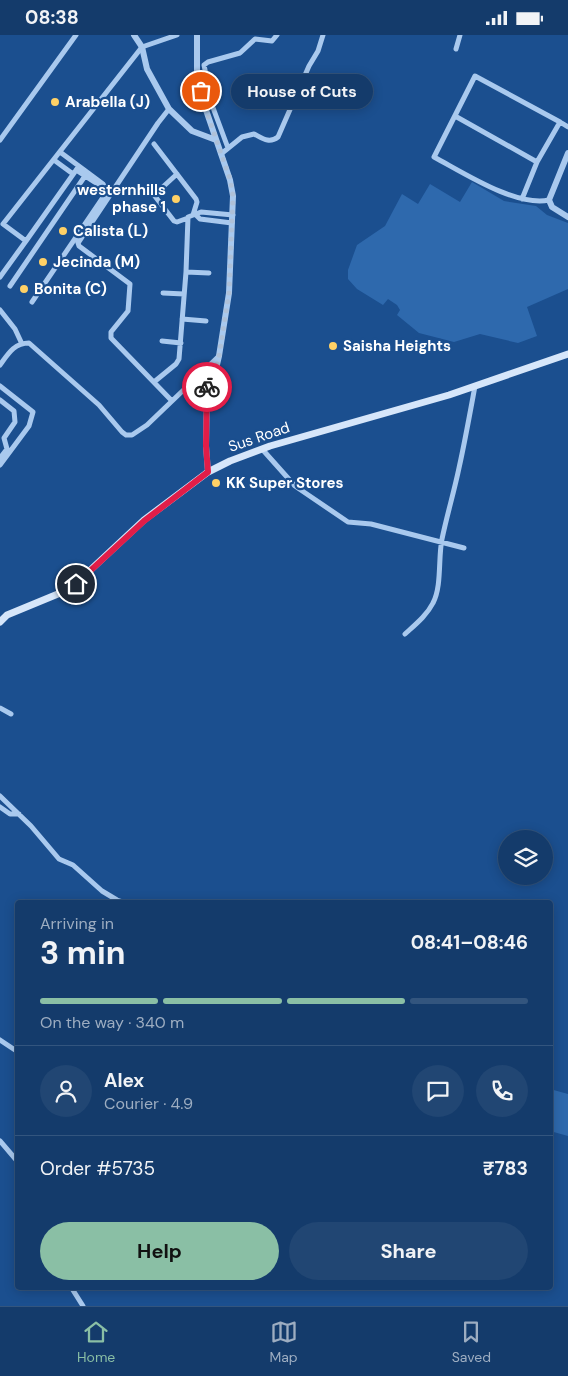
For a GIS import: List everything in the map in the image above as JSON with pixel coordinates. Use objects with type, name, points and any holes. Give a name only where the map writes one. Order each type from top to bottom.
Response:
[{"type":"main road","name":"Sus Road","points":[[0,622],[7,615],[70,589],[144,521],[208,472],[230,461],[262,449],[449,395],[568,354]]},
{"type":"street","points":[[0,140],[76,35]]},
{"type":"street","points":[[134,35],[142,47],[147,69],[168,109],[192,131],[216,141]]},
{"type":"street","points":[[26,241],[3,224],[142,47],[177,35]]},
{"type":"street","points":[[197,35],[197,71],[206,110],[233,196],[229,293],[216,369],[207,388],[206,446],[208,472]]},
{"type":"street","points":[[228,148],[212,105],[204,65],[208,62],[240,53],[255,39],[272,41],[277,35]]},
{"type":"street","points":[[221,154],[242,137],[254,134],[267,140],[274,140],[278,137],[309,66],[318,51],[323,35]]},
{"type":"street","points":[[456,49],[460,35]]},
{"type":"street","points":[[549,200],[539,202],[505,194],[434,157],[475,76],[568,127]]},
{"type":"street","points":[[168,109],[78,243],[79,246],[130,284],[128,311],[114,327],[111,335],[172,401]]},
{"type":"street","points":[[455,116],[537,162]]},
{"type":"street","points":[[522,199],[537,162],[560,122]]},
{"type":"street","points":[[154,144],[196,199],[194,215]]},
{"type":"street","points":[[60,152],[76,170],[106,189]]},
{"type":"street","points":[[568,154],[549,200],[552,207],[568,217]]},
{"type":"street","points":[[32,302],[106,193],[103,184],[54,160]]},
{"type":"street","points":[[0,277],[76,170]]},
{"type":"street","points":[[177,174],[154,195],[174,221],[177,222],[201,212],[233,215]]},
{"type":"street","points":[[10,286],[85,176]]},
{"type":"street","points":[[194,215],[200,219],[232,223]]},
{"type":"street","points":[[154,381],[178,362],[186,272],[188,218]]},
{"type":"street","points":[[186,272],[209,273]]},
{"type":"street","points":[[164,293],[184,294]]},
{"type":"street","points":[[0,309],[15,329],[22,344]]},
{"type":"street","points":[[182,319],[206,321]]},
{"type":"street","points":[[162,341],[181,343]]},
{"type":"street","points":[[0,365],[11,350],[22,344],[29,343],[100,405],[126,435],[132,435],[139,431],[219,356]]},
{"type":"street","points":[[0,386],[33,413],[29,426],[0,465]]},
{"type":"street","points":[[405,634],[423,618],[434,601],[439,576],[442,541],[459,469],[475,386]]},
{"type":"street","points":[[0,400],[14,411],[15,415],[15,422],[4,437],[6,449],[0,458]]},
{"type":"street","points":[[0,445],[6,449]]},
{"type":"street","points":[[262,449],[295,486],[348,522],[371,524],[464,547]]},
{"type":"street","points":[[0,708],[11,714]]},
{"type":"street","points":[[0,796],[60,859],[73,865],[102,891],[119,900]]},
{"type":"street","points":[[0,807],[10,814],[19,814]]},
{"type":"street","points":[[0,1040],[15,1050]]},
{"type":"street","points":[[0,1141],[15,1158]]},
{"type":"street","points":[[73,1290],[83,1306]]},
{"type":"shaded area","points":[[472,182],[504,201],[536,206],[547,215],[568,223],[568,289],[527,307],[537,336],[518,343],[480,334],[454,342],[419,333],[397,315],[400,310],[397,305],[388,299],[383,305],[357,289],[348,279],[348,270],[357,245],[385,226],[402,194],[418,204],[430,184],[460,202]]},
{"type":"shaded area","points":[[553,1090],[568,1094],[568,1136],[553,1132]]},
{"type":"way so far","points":[[201,91],[230,179],[233,196],[229,293],[216,369],[207,387]]},
{"type":"place","name":"House of Cuts","points":[[201,91]]},
{"type":"place","name":"Arabella (J)","points":[[55,102]]},
{"type":"place","name":"westernhills phase 1","points":[[176,199]]},
{"type":"place","name":"Calista (L)","points":[[63,231]]},
{"type":"place","name":"Jecinda (M)","points":[[43,262]]},
{"type":"place","name":"Bonita (C)","points":[[24,289]]},
{"type":"place","name":"Saisha Heights","points":[[333,346]]},
{"type":"place","name":"KK Super Stores","points":[[216,483]]},
{"type":"route","points":[[76,584],[144,521],[208,472],[206,446],[207,387]]}]
